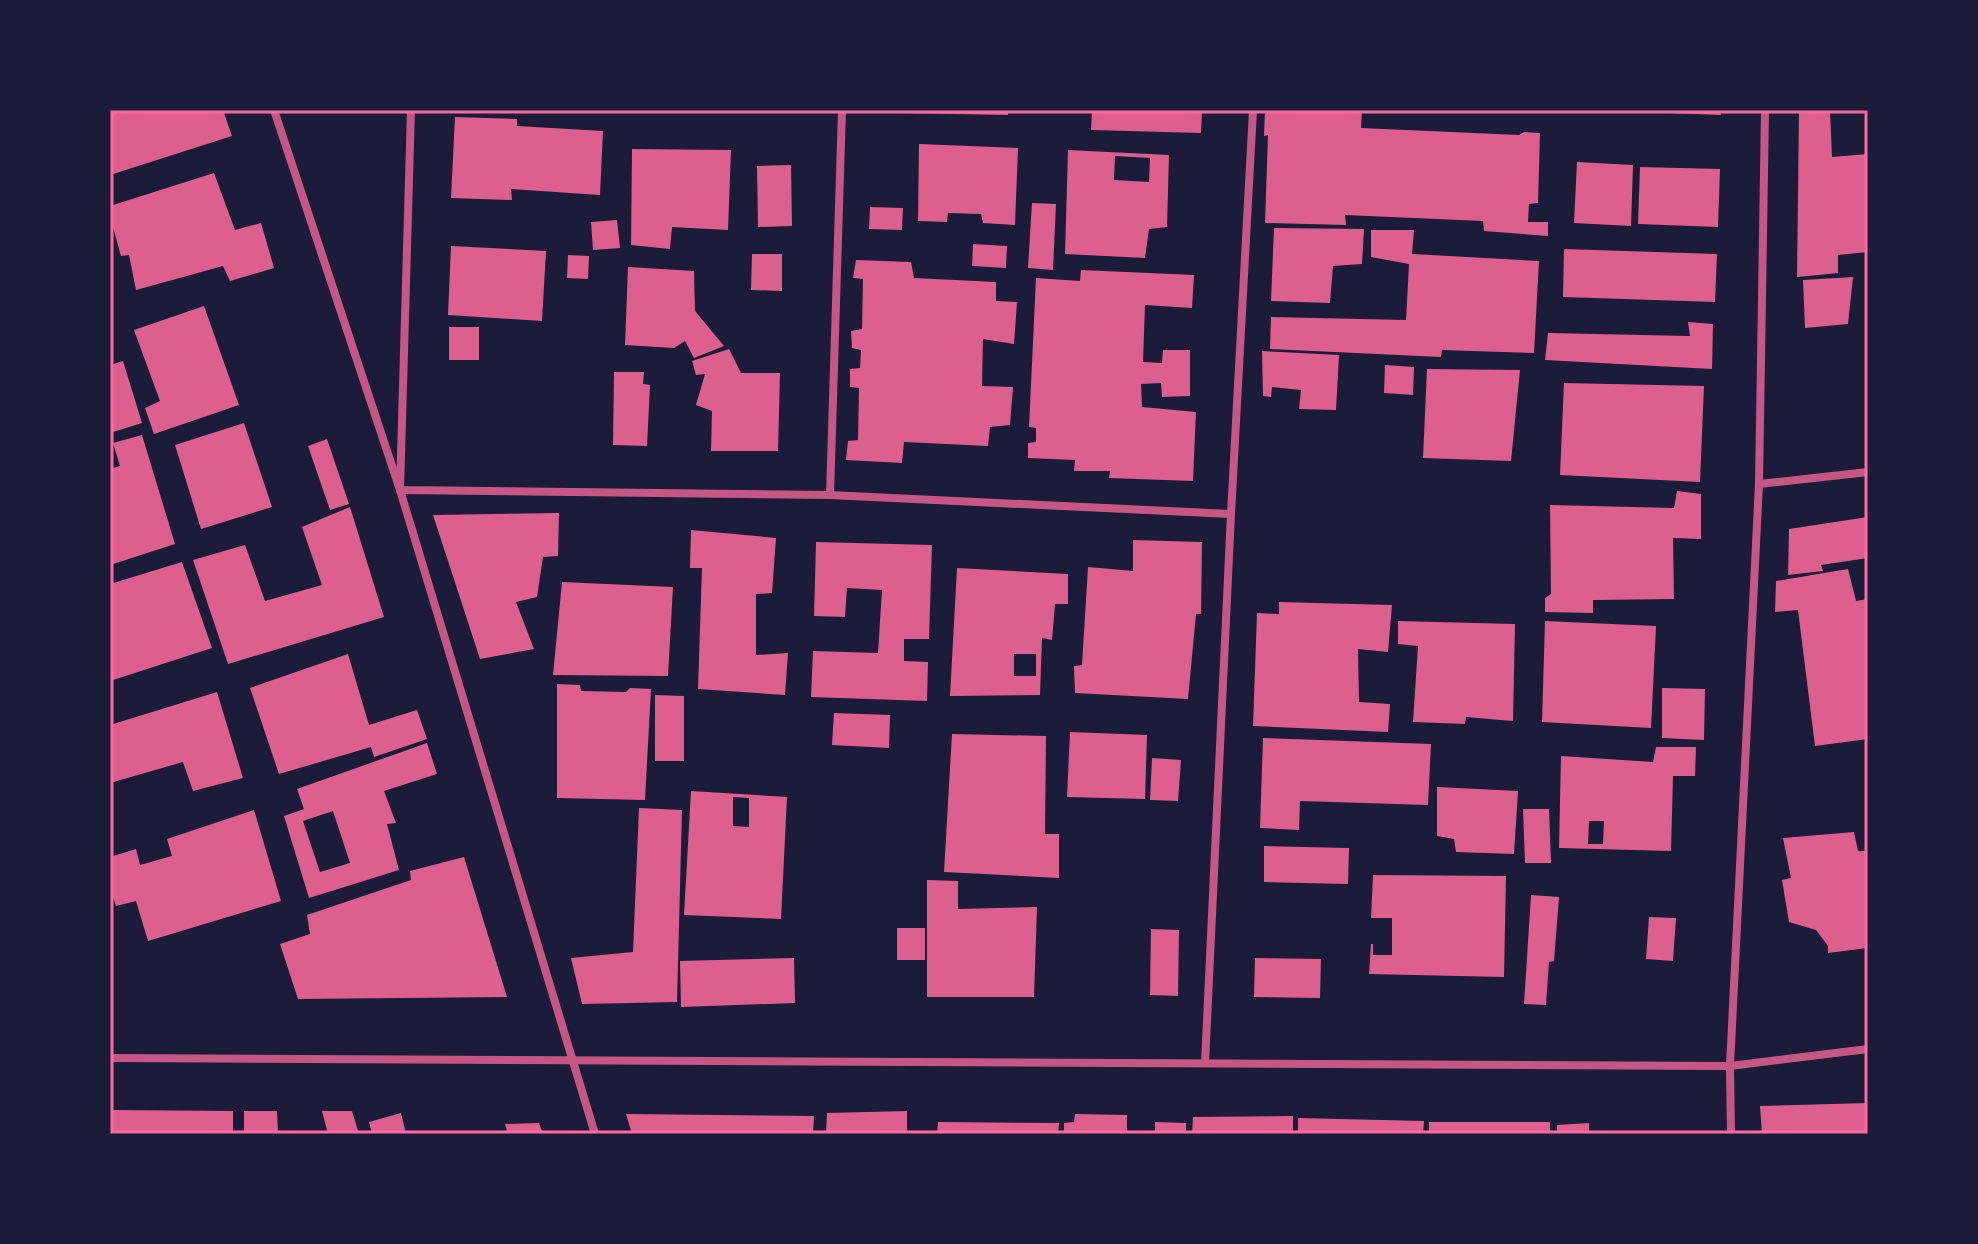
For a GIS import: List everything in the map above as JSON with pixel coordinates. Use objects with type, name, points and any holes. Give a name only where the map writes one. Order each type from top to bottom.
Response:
[{"type":"street","points":[[274,110],[400,490],[595,1134]]},
{"type":"street","points":[[400,490],[411,110]]},
{"type":"street","points":[[830,495],[842,110]]},
{"type":"street","points":[[1205,1063],[1253,110]]},
{"type":"street","points":[[1731,1134],[1730,1066],[1759,484],[1765,110]]},
{"type":"street","points":[[1759,484],[1868,472]]},
{"type":"street","points":[[400,490],[830,495],[1231,514]]},
{"type":"street","points":[[110,1058],[1730,1066],[1868,1049]]},
{"type":"building","points":[[223,110],[232,136],[110,175],[110,112]]},
{"type":"building","points":[[902,110],[1008,110],[1008,115],[902,113]]},
{"type":"building","points":[[1092,110],[1202,110],[1201,133],[1091,130]]},
{"type":"building","points":[[1265,110],[1362,110],[1361,128],[1519,135],[1524,132],[1540,133],[1538,203],[1529,204],[1528,222],[1548,222],[1548,236],[1484,231],[1483,221],[1345,215],[1346,225],[1265,223],[1268,135],[1264,136]]},
{"type":"building","points":[[1668,110],[1720,110],[1721,115],[1668,113]]},
{"type":"building","points":[[1799,110],[1830,110],[1832,157],[1868,154],[1868,252],[1838,255],[1838,273],[1797,277]]},
{"type":"building","points":[[455,117],[517,119],[517,126],[603,131],[600,195],[511,189],[512,200],[451,198]]},
{"type":"building","points":[[919,144],[1018,148],[1015,225],[983,223],[981,214],[948,213],[947,222],[918,221]]},
{"type":"building","points":[[632,149],[731,150],[728,230],[672,227],[670,249],[631,245]]},
{"type":"building","points":[[1068,150],[1169,155],[1167,227],[1149,229],[1145,258],[1065,254]],"holes":[[[1115,156],[1150,158],[1149,182],[1114,180]]]},
{"type":"building","points":[[1577,162],[1633,165],[1631,226],[1574,223]]},
{"type":"building","points":[[791,165],[792,226],[758,227],[757,166]]},
{"type":"building","points":[[1640,167],[1720,169],[1718,227],[1638,224]]},
{"type":"building","points":[[214,173],[235,230],[261,223],[274,268],[230,281],[223,266],[136,290],[129,255],[121,256],[110,206]]},
{"type":"building","points":[[1032,203],[1056,204],[1053,270],[1028,268]]},
{"type":"building","points":[[870,207],[903,208],[902,230],[869,229]]},
{"type":"building","points":[[617,220],[620,248],[593,250],[591,222]]},
{"type":"building","points":[[1274,228],[1364,229],[1362,264],[1333,266],[1330,303],[1271,301]]},
{"type":"building","points":[[1371,230],[1414,230],[1412,254],[1539,261],[1534,353],[1442,350],[1441,357],[1270,349],[1271,317],[1406,320],[1409,264],[1371,257]]},
{"type":"building","points":[[973,244],[1007,246],[1006,268],[972,266]]},
{"type":"building","points":[[451,246],[546,251],[542,321],[448,315]]},
{"type":"building","points":[[1564,249],[1717,254],[1715,302],[1563,297]]},
{"type":"building","points":[[752,254],[782,254],[782,291],[751,290]]},
{"type":"building","points":[[568,255],[589,256],[588,279],[567,278]]},
{"type":"building","points":[[856,260],[911,262],[914,278],[996,282],[996,301],[1017,302],[1014,344],[983,339],[982,386],[1013,387],[1010,425],[990,427],[988,446],[904,442],[902,463],[846,460],[848,441],[858,440],[859,388],[850,387],[850,369],[860,368],[861,350],[852,348],[851,331],[862,329],[863,279],[853,278]]},
{"type":"building","points":[[628,267],[694,271],[695,311],[724,346],[694,358],[685,341],[674,348],[625,345]]},
{"type":"building","points":[[1081,270],[1194,275],[1192,308],[1145,305],[1143,362],[1162,363],[1163,350],[1190,350],[1190,396],[1162,397],[1161,383],[1141,384],[1142,407],[1196,412],[1193,481],[1109,478],[1110,471],[1074,471],[1075,460],[1028,458],[1028,443],[1036,442],[1036,428],[1029,427],[1036,278],[1080,281]]},
{"type":"building","points":[[1853,277],[1848,324],[1805,328],[1803,280]]},
{"type":"building","points":[[204,306],[239,405],[154,434],[145,408],[160,401],[134,330]]},
{"type":"building","points":[[1688,322],[1713,324],[1712,369],[1545,360],[1548,333],[1690,336]]},
{"type":"building","points":[[449,327],[479,327],[479,360],[449,360]]},
{"type":"building","points":[[729,349],[741,373],[780,373],[778,451],[711,451],[712,411],[696,405],[705,374],[696,375],[692,361]]},
{"type":"building","points":[[1262,351],[1339,355],[1336,410],[1299,409],[1301,390],[1272,387],[1271,397],[1263,396]]},
{"type":"building","points":[[123,361],[142,423],[110,433],[110,365]]},
{"type":"building","points":[[1385,365],[1414,367],[1413,395],[1384,393]]},
{"type":"building","points":[[1427,369],[1520,370],[1511,461],[1423,458]]},
{"type":"building","points":[[614,372],[644,372],[643,384],[650,385],[647,446],[613,445]]},
{"type":"building","points":[[1564,383],[1704,386],[1700,482],[1560,475]]},
{"type":"building","points":[[244,423],[272,507],[201,529],[175,445]]},
{"type":"building","points":[[142,435],[175,544],[110,565],[110,469],[120,466],[113,443]]},
{"type":"building","points":[[327,439],[349,504],[330,510],[308,446]]},
{"type":"building","points":[[1677,491],[1701,494],[1701,539],[1673,538],[1674,599],[1593,600],[1593,613],[1545,612],[1545,598],[1551,594],[1550,505],[1674,508]]},
{"type":"building","points":[[350,507],[384,617],[228,664],[193,560],[245,545],[265,601],[322,585],[302,527]]},
{"type":"building","points":[[559,513],[558,556],[543,557],[537,597],[516,602],[534,649],[480,659],[433,515]]},
{"type":"building","points":[[1868,517],[1868,558],[1821,565],[1823,571],[1788,575],[1789,529]]},
{"type":"building","points":[[691,530],[776,538],[772,593],[756,594],[756,655],[788,653],[785,695],[698,689],[702,568],[690,568]]},
{"type":"building","points":[[1133,540],[1202,542],[1201,614],[1196,614],[1188,699],[1075,693],[1074,666],[1082,665],[1088,567],[1133,571]]},
{"type":"building","points":[[816,542],[932,545],[929,639],[904,639],[904,661],[928,662],[927,701],[811,697],[813,651],[878,653],[882,590],[847,588],[845,617],[814,616]]},
{"type":"building","points":[[182,562],[212,648],[110,681],[110,584]]},
{"type":"building","points":[[957,568],[1068,574],[1068,604],[1055,604],[1052,640],[1042,638],[1040,695],[950,696]],"holes":[[[1014,654],[1036,654],[1036,676],[1014,676]]]},
{"type":"building","points":[[1848,569],[1856,601],[1868,599],[1868,739],[1815,746],[1798,610],[1775,612],[1776,581]]},
{"type":"building","points":[[562,582],[673,587],[668,676],[553,675]]},
{"type":"building","points":[[1279,602],[1392,605],[1388,652],[1358,649],[1359,702],[1390,704],[1388,732],[1253,726],[1257,613],[1279,614]]},
{"type":"building","points":[[1398,621],[1515,624],[1513,721],[1466,717],[1465,724],[1413,722],[1418,646],[1398,644]]},
{"type":"building","points":[[1545,621],[1656,626],[1651,728],[1542,722]]},
{"type":"building","points":[[348,654],[369,725],[417,710],[427,739],[374,757],[371,747],[279,774],[250,688]]},
{"type":"building","points":[[557,684],[580,685],[581,691],[651,689],[645,800],[557,798]]},
{"type":"building","points":[[1662,688],[1705,689],[1704,740],[1662,738]]},
{"type":"building","points":[[217,692],[243,778],[193,791],[183,762],[110,783],[110,725]]},
{"type":"building","points":[[655,695],[684,696],[684,761],[655,761]]},
{"type":"building","points":[[834,713],[890,715],[889,748],[832,745]]},
{"type":"building","points":[[1070,732],[1147,735],[1145,799],[1067,797]]},
{"type":"building","points":[[952,734],[1046,736],[1045,834],[1059,834],[1059,878],[944,872]]},
{"type":"building","points":[[1263,738],[1431,744],[1428,805],[1300,801],[1299,830],[1260,828]]},
{"type":"building","points":[[427,743],[437,774],[384,791],[396,823],[387,824],[399,870],[309,898],[284,816],[304,809],[297,789]],"holes":[[[333,811],[350,863],[320,872],[303,821]]]},
{"type":"building","points":[[1656,747],[1696,747],[1695,776],[1673,776],[1671,851],[1559,848],[1561,756],[1653,762]],"holes":[[[1589,821],[1604,821],[1603,844],[1588,844]]]},
{"type":"building","points":[[1152,758],[1181,760],[1178,801],[1150,800]]},
{"type":"building","points":[[1437,787],[1518,791],[1514,854],[1456,852],[1454,839],[1437,836]]},
{"type":"building","points":[[691,791],[787,797],[781,919],[684,915]],"holes":[[[733,797],[749,798],[749,827],[733,826]]]},
{"type":"building","points":[[639,808],[682,810],[677,1002],[582,1004],[571,958],[633,952]]},
{"type":"building","points":[[1523,809],[1549,809],[1551,863],[1525,863]]},
{"type":"building","points":[[254,810],[281,901],[148,941],[136,901],[116,906],[110,888],[110,857],[136,849],[140,865],[172,856],[167,839]]},
{"type":"building","points":[[1854,832],[1858,851],[1868,851],[1867,948],[1828,953],[1828,946],[1816,930],[1789,922],[1782,880],[1791,878],[1783,838]]},
{"type":"building","points":[[1264,846],[1349,848],[1348,884],[1264,882]]},
{"type":"building","points":[[464,857],[507,997],[298,999],[280,944],[310,934],[307,915],[411,880],[410,871]]},
{"type":"building","points":[[1373,875],[1506,876],[1504,977],[1369,974],[1371,944],[1373,955],[1392,955],[1392,918],[1371,918]]},
{"type":"building","points":[[927,880],[958,881],[958,909],[1037,907],[1034,997],[927,997]]},
{"type":"building","points":[[1531,895],[1559,897],[1554,961],[1549,962],[1546,1005],[1524,1004]]},
{"type":"building","points":[[1649,917],[1676,918],[1673,961],[1646,959]]},
{"type":"building","points":[[897,928],[925,928],[925,960],[897,960]]},
{"type":"building","points":[[1151,929],[1179,930],[1178,996],[1150,995]]},
{"type":"building","points":[[794,958],[795,1003],[681,1007],[680,961]]},
{"type":"building","points":[[1255,958],[1321,959],[1320,998],[1254,997]]},
{"type":"building","points":[[1868,1103],[1868,1134],[1762,1134],[1760,1106]]},
{"type":"building","points":[[110,1110],[233,1111],[233,1134],[110,1134]]},
{"type":"building","points":[[244,1111],[277,1111],[278,1134],[244,1134]]},
{"type":"building","points":[[322,1111],[352,1111],[359,1134],[328,1134]]},
{"type":"building","points":[[907,1111],[907,1134],[826,1134],[827,1113]]},
{"type":"building","points":[[401,1113],[406,1134],[372,1134],[369,1122]]},
{"type":"building","points":[[626,1114],[814,1116],[813,1134],[632,1134]]},
{"type":"building","points":[[1075,1114],[1127,1115],[1127,1134],[1064,1134],[1064,1123],[1074,1122]]},
{"type":"building","points":[[1293,1116],[1293,1134],[1192,1134],[1193,1117]]},
{"type":"building","points":[[1298,1118],[1424,1121],[1423,1134],[1298,1134]]},
{"type":"building","points":[[938,1122],[1059,1123],[1058,1134],[937,1134]]},
{"type":"building","points":[[1155,1122],[1186,1123],[1186,1134],[1155,1134]]},
{"type":"building","points":[[1429,1122],[1550,1122],[1550,1134],[1429,1134]]},
{"type":"building","points":[[539,1123],[543,1134],[508,1134],[505,1124]]},
{"type":"building","points":[[1589,1123],[1589,1134],[1557,1134],[1557,1125]]}]
